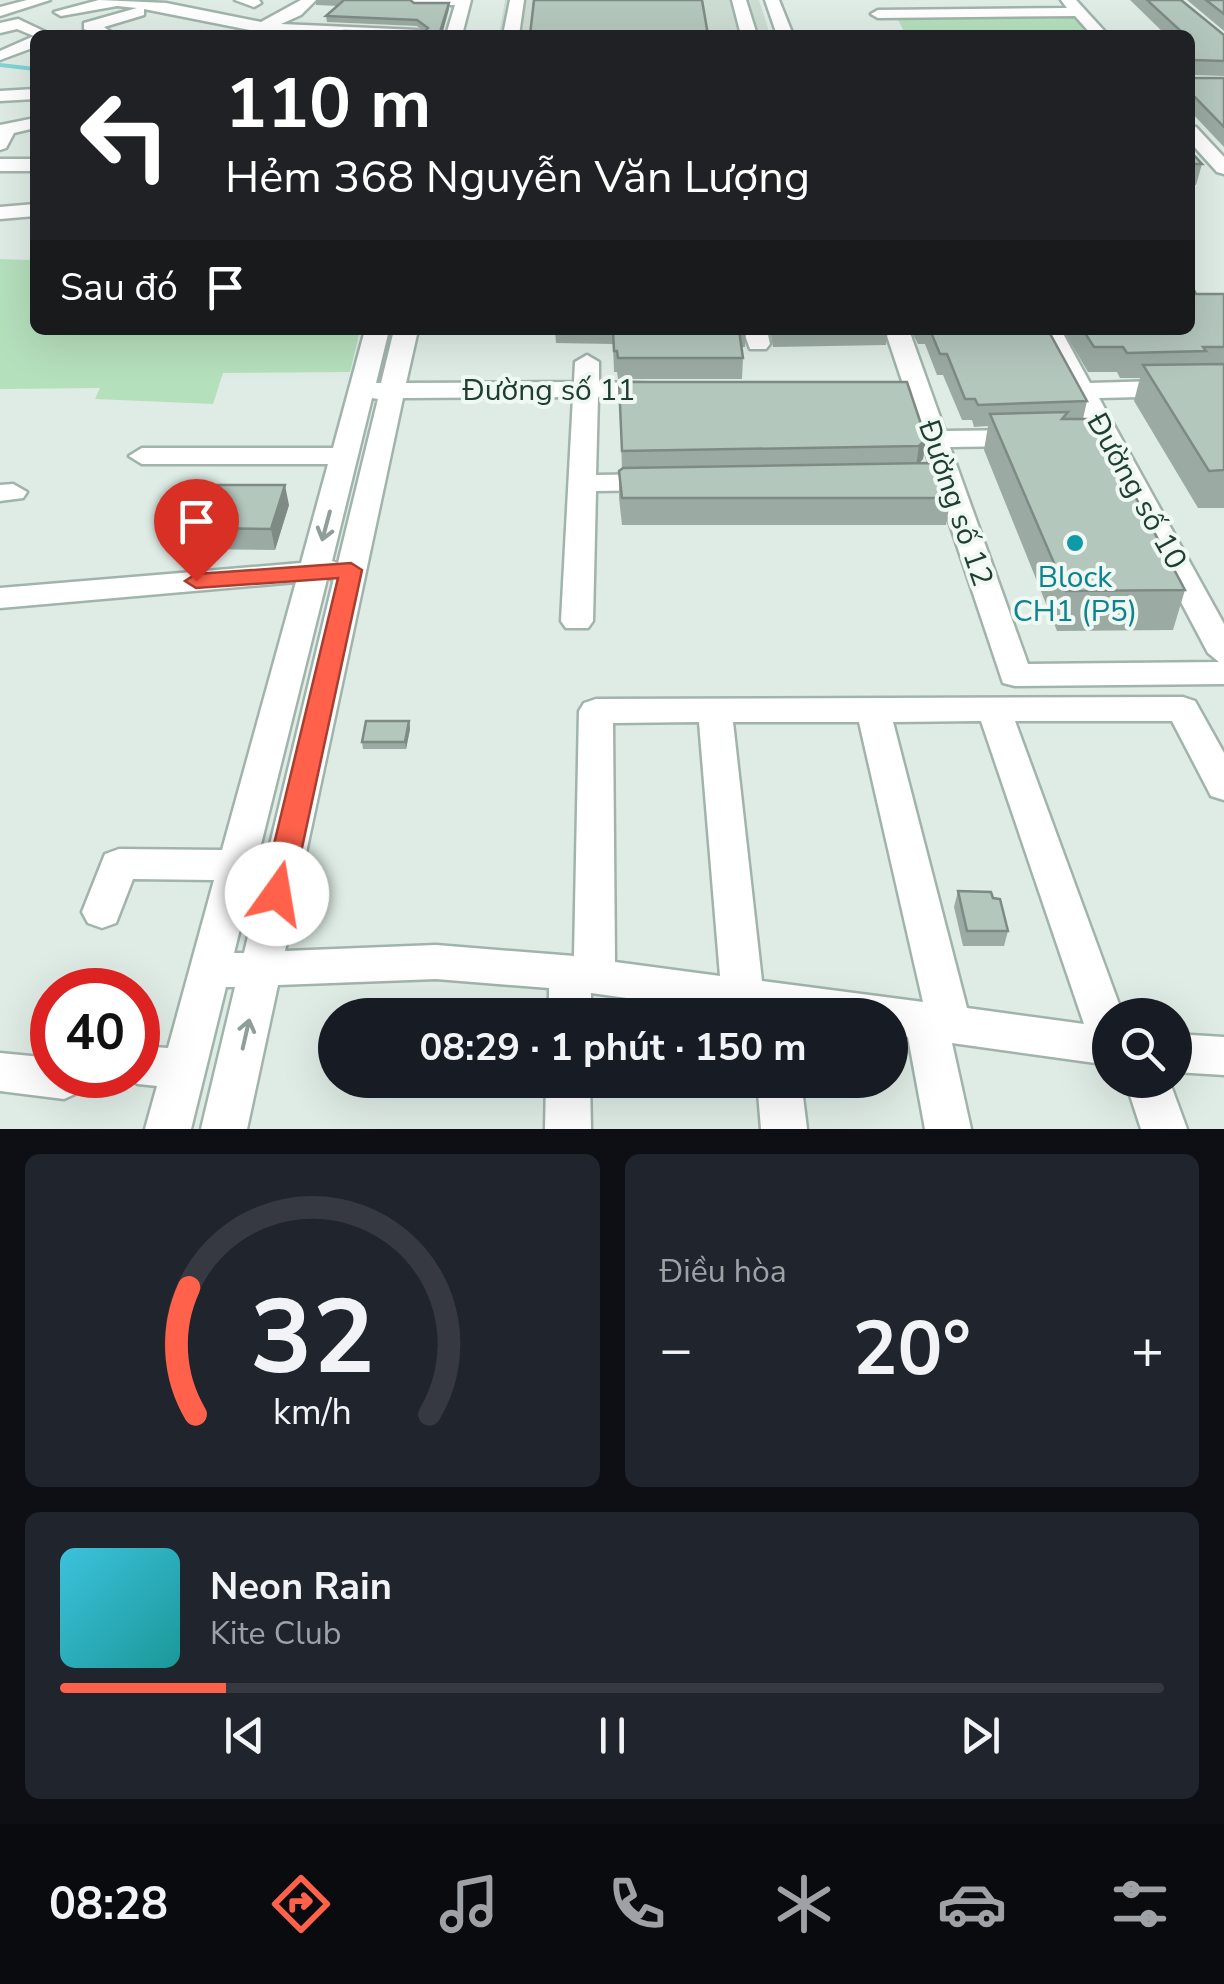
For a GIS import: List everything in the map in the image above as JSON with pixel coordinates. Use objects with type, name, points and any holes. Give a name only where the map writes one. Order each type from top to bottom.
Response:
[{"type":"street","points":[[0,12],[43,0]]},
{"type":"street","points":[[184,0],[208,4]]},
{"type":"street","points":[[62,12],[82,11],[111,1],[167,4],[259,29],[296,12],[310,0]]},
{"type":"street","points":[[414,1],[463,0],[455,30]]},
{"type":"street","points":[[475,24],[480,0]]},
{"type":"street","points":[[512,30],[516,0]]},
{"type":"street","points":[[739,0],[748,30]]},
{"type":"street","points":[[772,0],[783,30]]},
{"type":"street","points":[[72,30],[167,4]]},
{"type":"street","points":[[887,30],[874,7],[1073,6],[1095,30]]},
{"type":"street","points":[[0,28],[18,24],[32,30]]},
{"type":"street","points":[[90,26],[99,30]]},
{"type":"street","points":[[4,88],[30,93]]},
{"type":"street","points":[[0,144],[6,128],[30,124]]},
{"type":"street","points":[[1195,136],[1224,168]]},
{"type":"street","points":[[0,165],[30,165]]},
{"type":"street","points":[[0,213],[30,210]]},
{"type":"street","points":[[224,1129],[351,570],[376,391],[377,335]]},
{"type":"street","points":[[168,1129],[344,456],[404,335]]},
{"type":"street","name":"Đường số 12","points":[[898,335],[908,390],[934,440],[1016,676],[1224,673]]},
{"type":"street","name":"Đường số 10","points":[[1052,335],[1224,653]]},
{"type":"street","points":[[577,621],[587,376]]},
{"type":"street","name":"Đường số 11","points":[[376,391],[587,376],[685,389]]},
{"type":"street","points":[[1082,390],[1224,387]]},
{"type":"street","points":[[934,440],[1107,436]]},
{"type":"street","points":[[142,456],[344,456]]},
{"type":"street","points":[[909,478],[948,478]]},
{"type":"street","points":[[584,483],[680,482]]},
{"type":"street","points":[[0,598],[351,570]]},
{"type":"street","points":[[575,998],[582,975],[596,711],[1183,708],[1224,787]]},
{"type":"street","points":[[994,709],[1096,998]]},
{"type":"street","points":[[715,710],[761,998]]},
{"type":"street","points":[[874,710],[922,1021],[948,1129]]},
{"type":"street","points":[[102,912],[119,864],[237,864]]},
{"type":"street","points":[[210,970],[436,962],[582,975],[725,998]]},
{"type":"street","points":[[922,1021],[1092,1044]]},
{"type":"street","points":[[1192,1054],[1224,1056]]},
{"type":"street","points":[[160,1066],[184,1068]]},
{"type":"street","points":[[0,1072],[30,1075]]},
{"type":"street","points":[[568,1098],[568,1129]]},
{"type":"street","points":[[781,1098],[784,1129]]},
{"type":"street","points":[[1153,1098],[1164,1129]]},
{"type":"shaded area","points":[[505,0],[759,0],[768,30],[500,30]]},
{"type":"green space","points":[[896,16],[1076,16],[1089,30],[903,30]]},
{"type":"green space","points":[[0,259],[29,260],[30,335],[359,335],[350,372],[223,373],[213,404],[95,399],[100,388],[0,389]]},
{"type":"building","points":[[344,0],[449,3],[441,30],[426,30],[417,20],[326,16]]},
{"type":"building","points":[[534,0],[702,0],[707,30],[531,30]]},
{"type":"building","points":[[1147,0],[1181,0],[1224,35],[1224,61],[1195,60],[1195,30],[1180,30]]},
{"type":"building","points":[[1206,0],[1224,0],[1224,14]]},
{"type":"building","points":[[1195,78],[1224,78],[1224,127],[1195,97]]},
{"type":"building","points":[[1195,292],[1224,294],[1224,347],[1127,353],[1123,347],[1094,347],[1086,335],[1195,335]]},
{"type":"building","points":[[613,335],[740,335],[743,358],[618,358]]},
{"type":"building","points":[[932,335],[1051,335],[1087,401],[978,405],[975,399],[965,399],[947,354],[940,354]]},
{"type":"building","points":[[1224,364],[1224,470],[1209,471],[1143,365]]},
{"type":"building","points":[[619,382],[907,382],[926,439],[919,446],[622,451]]},
{"type":"building","points":[[1068,412],[1062,419],[1094,419],[1185,590],[1066,591],[990,414]]},
{"type":"building","points":[[929,463],[940,470],[951,498],[622,498],[619,471],[623,468]]},
{"type":"building","points":[[209,485],[285,485],[271,529],[193,528]]},
{"type":"building","points":[[366,721],[409,721],[405,742],[362,742]]},
{"type":"building","points":[[958,891],[991,892],[993,898],[1000,899],[1008,931],[967,931]]},
{"type":"waterway","points":[[0,65],[30,68]]},
{"type":"place","name":"Block CH1 (P5)","points":[[1075,543]]},
{"type":"route","points":[[196,581],[351,570],[277,894]]}]
